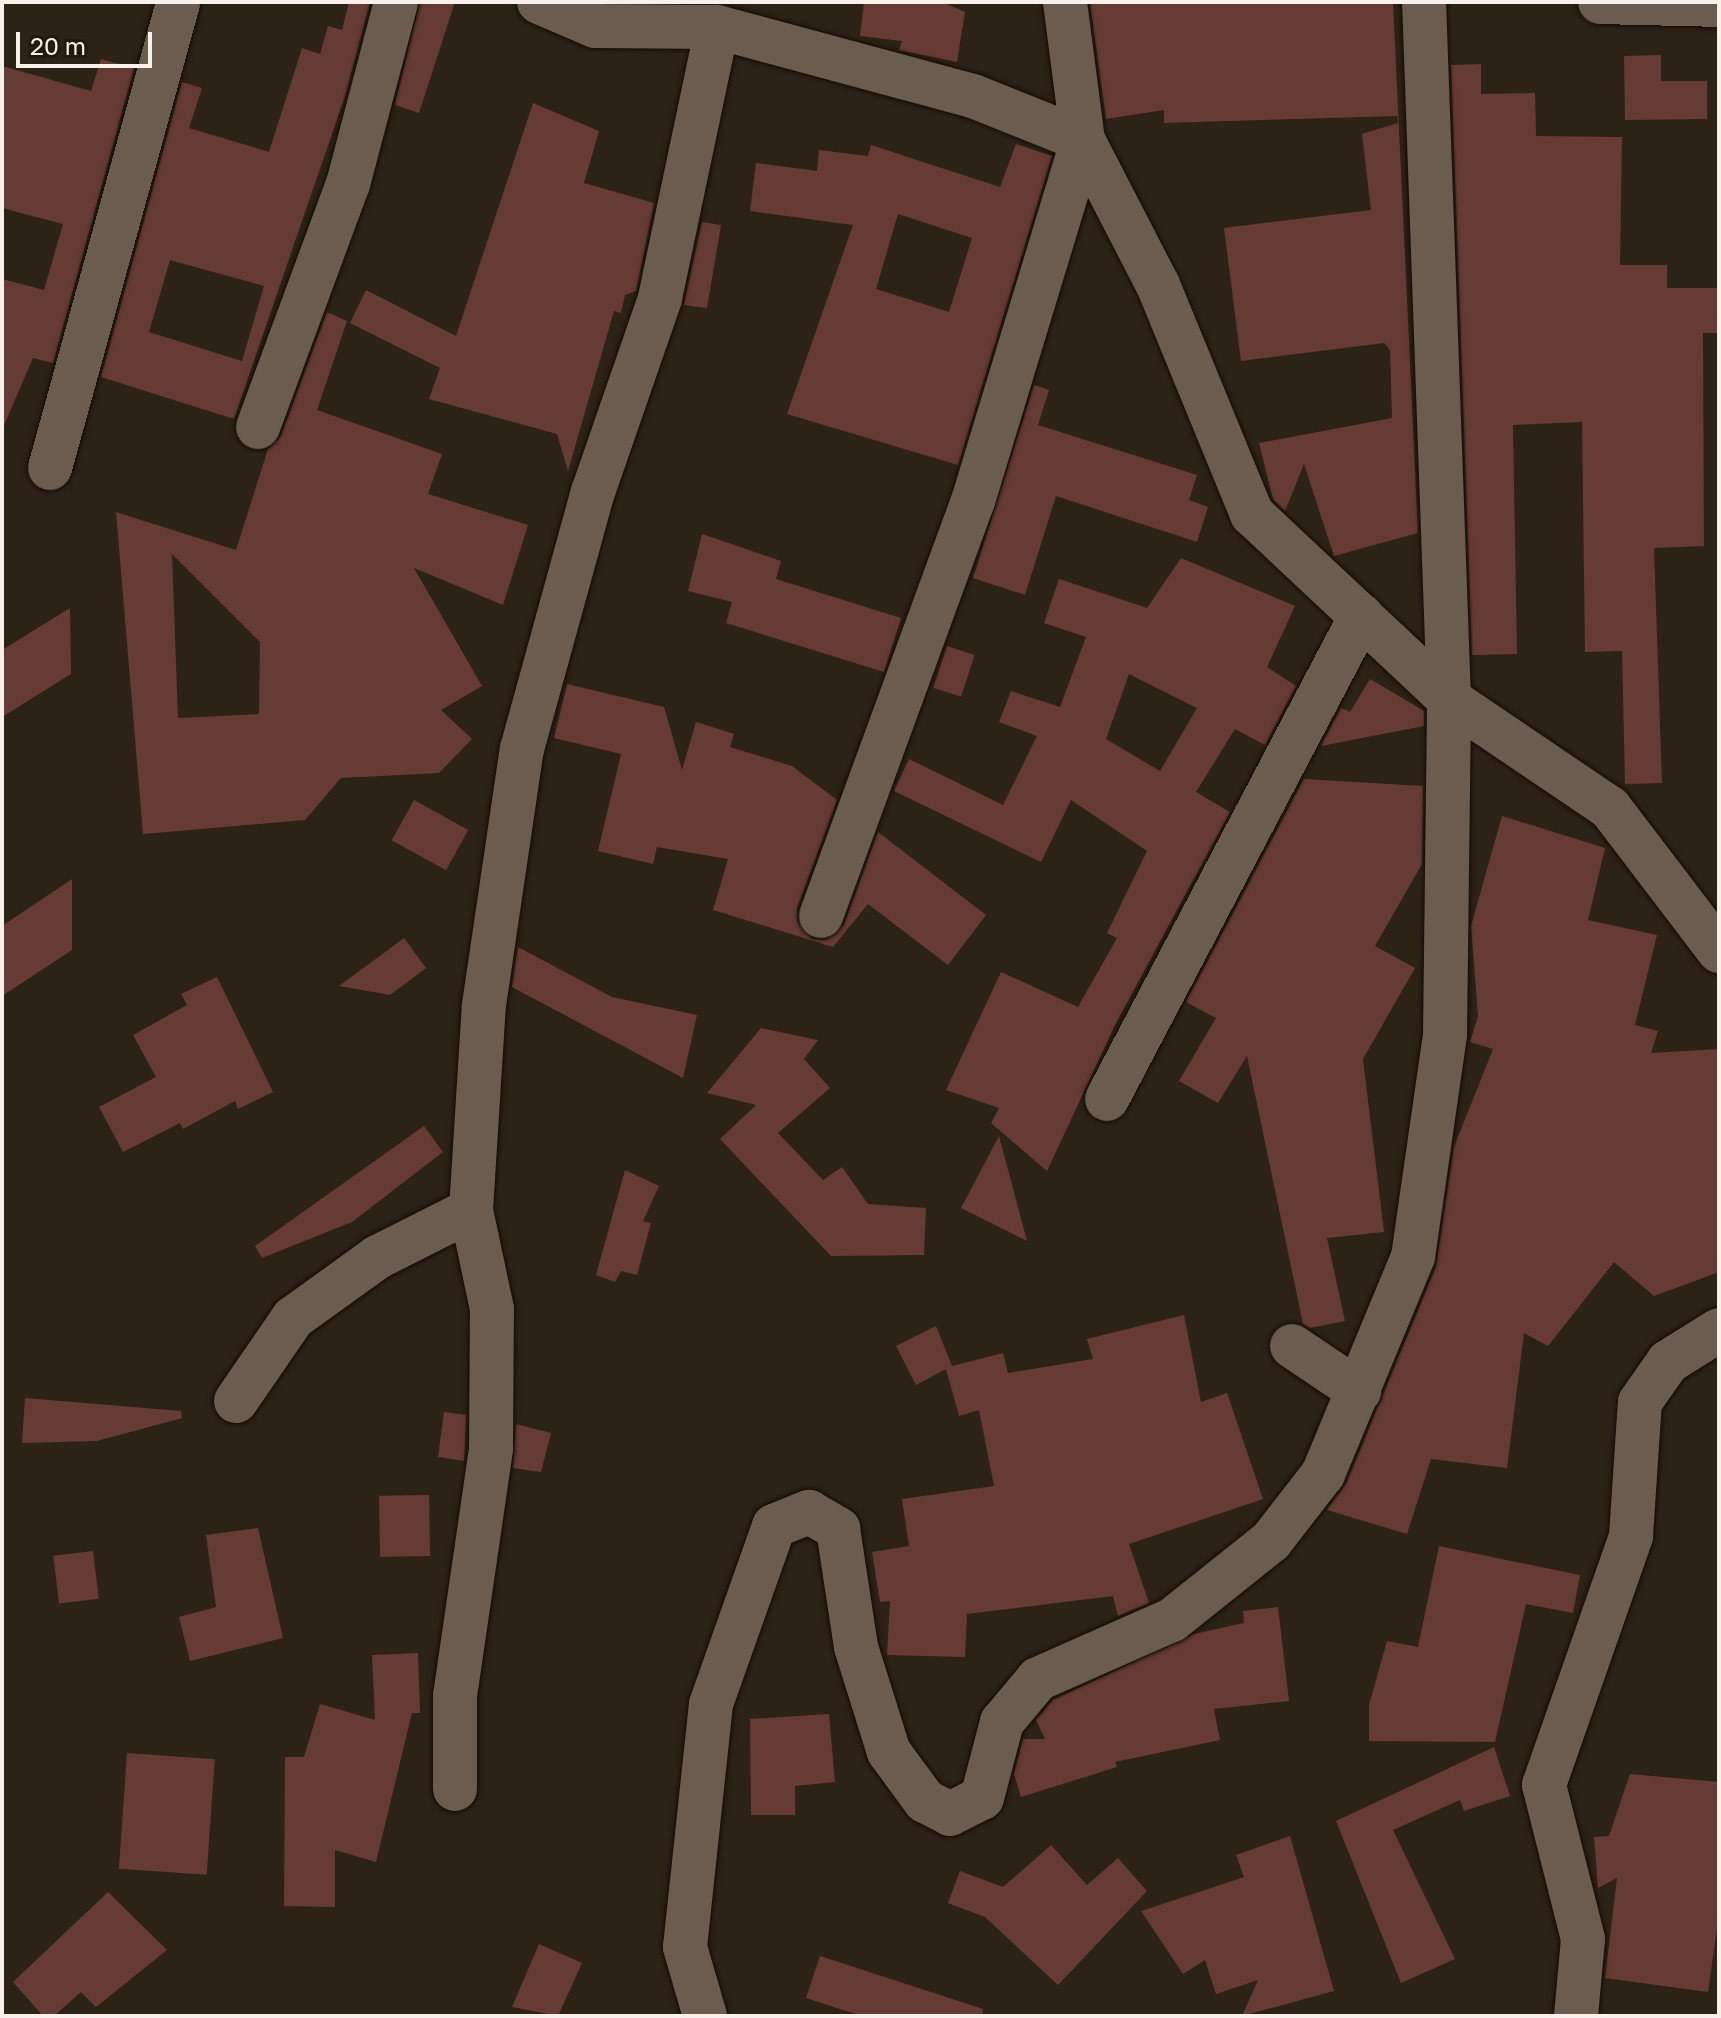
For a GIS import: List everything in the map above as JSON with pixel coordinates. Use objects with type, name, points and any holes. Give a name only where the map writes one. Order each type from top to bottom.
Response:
[{"type":"street","points":[[50,468],[178,2]]},
{"type":"street","points":[[258,427],[348,184],[396,2]]},
{"type":"street","points":[[539,2],[595,26],[717,27],[973,96],[1083,140]]},
{"type":"street","points":[[1065,2],[1083,140],[1158,285],[1252,514],[1449,699],[1610,808],[1719,951]]},
{"type":"street","points":[[705,2016],[685,1947],[711,1704],[774,1526],[809,1512],[838,1529],[856,1647],[889,1752],[925,1801],[950,1814],[982,1798],[1002,1722],[1038,1679],[1172,1620],[1271,1541],[1323,1474],[1413,1257],[1445,1035],[1449,699],[1424,2]]},
{"type":"street","points":[[1600,2],[1719,5]]},
{"type":"street","points":[[455,1789],[455,1696],[491,1448],[492,1309],[471,1210],[484,1005],[522,749],[593,492],[660,298],[717,27]]},
{"type":"street","points":[[821,916],[973,501],[1083,140]]},
{"type":"street","points":[[1107,1099],[1361,616]]},
{"type":"street","points":[[236,1401],[293,1318],[378,1257],[471,1210]]},
{"type":"street","points":[[1576,2016],[1583,1939],[1544,1785],[1631,1536],[1640,1402],[1668,1362],[1719,1330]]},
{"type":"street","points":[[1292,1346],[1359,1391]]},
{"type":"building","points":[[349,2],[370,2],[345,96],[234,419],[101,377],[182,82],[202,88],[189,128],[269,152],[302,48],[320,54],[328,26],[342,30]],"holes":[[[170,260],[264,286],[242,361],[149,332]]]},
{"type":"building","points":[[420,2],[455,2],[419,113],[395,105]]},
{"type":"building","points":[[864,2],[942,2],[965,12],[957,62],[899,50],[902,41],[860,36]]},
{"type":"building","points":[[1090,2],[1393,2],[1418,533],[1334,556],[1304,464],[1285,511],[1273,499],[1259,443],[1392,418],[1390,350],[1384,343],[1241,361],[1224,228],[1371,210],[1362,134],[1398,123],[1397,116],[1164,123],[1164,110],[1106,119]]},
{"type":"building","points":[[1661,55],[1661,81],[1707,81],[1707,119],[1625,120],[1624,56]]},
{"type":"building","points":[[101,59],[134,68],[53,363],[33,358],[2,430],[2,279],[44,290],[63,224],[2,208],[2,66],[91,91]]},
{"type":"building","points":[[1481,64],[1481,94],[1535,93],[1536,136],[1622,137],[1620,265],[1667,265],[1667,288],[1719,288],[1719,333],[1703,333],[1704,546],[1654,548],[1662,783],[1625,784],[1622,651],[1585,652],[1582,422],[1513,425],[1517,654],[1472,655],[1451,65]]},
{"type":"building","points":[[533,103],[599,131],[584,183],[654,203],[636,291],[625,295],[621,313],[614,311],[568,471],[557,434],[429,399],[440,368],[350,323],[366,290],[456,336]]},
{"type":"building","points":[[1016,144],[1052,156],[958,465],[787,414],[853,225],[750,211],[756,163],[817,171],[819,150],[868,156],[871,145],[1000,187]],"holes":[[[898,214],[972,238],[949,312],[876,289]]]},
{"type":"building","points":[[702,222],[721,225],[707,308],[684,305]]},
{"type":"building","points":[[327,312],[347,321],[317,410],[442,454],[428,494],[528,525],[503,605],[414,568],[482,686],[441,710],[472,739],[439,773],[341,778],[305,820],[143,834],[116,512],[236,550],[268,449],[281,436]],"holes":[[[172,554],[260,642],[259,714],[178,718]]]},
{"type":"building","points":[[1034,385],[1049,390],[1038,425],[1197,475],[1189,500],[1208,507],[1197,542],[1056,496],[1025,595],[973,578]]},
{"type":"building","points":[[702,534],[781,561],[776,579],[901,618],[884,672],[726,623],[732,602],[688,591]]},
{"type":"building","points":[[1181,558],[1295,606],[1267,667],[1296,686],[1265,745],[1235,729],[1196,792],[1230,812],[1116,1023],[1047,1171],[991,1123],[999,1108],[946,1090],[1001,972],[1078,1007],[1117,938],[1107,933],[1147,851],[1071,800],[1041,862],[894,791],[909,759],[1003,805],[1037,736],[999,722],[1011,691],[1060,707],[1086,637],[1044,623],[1059,579],[1147,608]],"holes":[[[1129,674],[1197,708],[1160,771],[1106,739]]]},
{"type":"building","points":[[70,608],[71,674],[2,717],[2,650]]},
{"type":"building","points":[[947,646],[975,655],[961,697],[933,688]]},
{"type":"building","points":[[1370,679],[1424,711],[1424,726],[1321,746],[1341,708],[1350,712]]},
{"type":"building","points":[[567,684],[664,707],[682,770],[696,722],[734,734],[730,747],[792,766],[837,800],[797,908],[797,921],[812,939],[826,940],[844,925],[878,832],[986,915],[948,965],[868,904],[833,947],[713,910],[728,859],[657,847],[653,864],[598,851],[621,754],[554,738]]},
{"type":"building","points":[[1304,779],[1423,786],[1422,864],[1375,946],[1415,968],[1363,1059],[1384,1232],[1327,1238],[1345,1321],[1310,1328],[1303,1324],[1247,1056],[1218,1103],[1179,1081],[1216,1018],[1186,1002]]},
{"type":"building","points":[[414,800],[468,830],[446,870],[392,840]]},
{"type":"building","points":[[1502,816],[1605,848],[1588,920],[1657,935],[1635,1025],[1658,1031],[1651,1053],[1719,1049],[1719,1272],[1654,1296],[1614,1262],[1548,1346],[1524,1333],[1507,1468],[1431,1459],[1407,1534],[1327,1510],[1346,1484],[1436,1267],[1454,1147],[1493,1049],[1470,1042],[1478,1016],[1471,926]]},
{"type":"building","points":[[72,879],[72,950],[2,996],[2,926]]},
{"type":"building","points":[[404,938],[426,968],[390,995],[339,986]]},
{"type":"building","points":[[518,947],[612,997],[697,1015],[683,1078],[512,987]]},
{"type":"building","points":[[217,977],[273,1092],[238,1109],[235,1101],[183,1129],[180,1123],[123,1152],[99,1107],[156,1077],[133,1035],[187,1005],[181,994]]},
{"type":"building","points":[[761,1028],[818,1040],[804,1059],[830,1088],[778,1133],[823,1180],[842,1167],[868,1204],[926,1208],[924,1255],[831,1256],[720,1139],[756,1105],[707,1093]]},
{"type":"building","points":[[424,1126],[443,1152],[352,1222],[262,1258],[255,1246]]},
{"type":"building","points":[[999,1136],[1027,1241],[961,1208]]},
{"type":"building","points":[[625,1170],[659,1186],[643,1221],[651,1223],[637,1275],[621,1271],[615,1282],[596,1275]]},
{"type":"building","points":[[1184,1315],[1201,1402],[1227,1393],[1263,1499],[1129,1544],[1149,1603],[1118,1616],[1113,1596],[967,1614],[965,1657],[887,1655],[890,1601],[880,1602],[872,1552],[909,1546],[902,1499],[994,1486],[979,1410],[959,1416],[946,1369],[916,1385],[896,1346],[936,1326],[952,1366],[1003,1353],[1008,1373],[1093,1359],[1087,1339]]},
{"type":"building","points":[[25,1398],[181,1411],[182,1418],[97,1441],[22,1443]]},
{"type":"building","points":[[444,1412],[466,1415],[464,1461],[438,1457]]},
{"type":"building","points":[[516,1424],[551,1433],[541,1472],[513,1468]]},
{"type":"building","points":[[429,1495],[430,1556],[380,1557],[379,1496]]},
{"type":"building","points":[[258,1528],[283,1638],[190,1661],[179,1617],[216,1607],[206,1535]]},
{"type":"building","points":[[1439,1546],[1580,1575],[1573,1613],[1526,1604],[1495,1742],[1369,1741],[1369,1705],[1387,1641],[1418,1647]]},
{"type":"building","points":[[93,1551],[99,1599],[59,1604],[53,1556]]},
{"type":"building","points":[[1278,1607],[1289,1701],[1214,1709],[1220,1740],[1115,1762],[1117,1767],[1021,1797],[1014,1774],[1023,1739],[1045,1739],[1036,1720],[1053,1700],[1194,1634],[1244,1623],[1243,1611]]},
{"type":"building","points":[[418,1653],[420,1713],[412,1713],[376,1862],[335,1850],[335,1907],[284,1906],[285,1757],[304,1757],[320,1704],[375,1720],[372,1655]]},
{"type":"building","points":[[829,1714],[835,1782],[795,1786],[795,1815],[751,1815],[750,1719]]},
{"type":"building","points":[[1494,1747],[1510,1796],[1464,1811],[1460,1800],[1393,1830],[1455,1959],[1401,1983],[1336,1821]]},
{"type":"building","points":[[127,1753],[215,1759],[207,1875],[119,1869]]},
{"type":"building","points":[[1630,1774],[1719,1782],[1719,1914],[1708,1992],[1605,1978],[1617,1878],[1598,1888],[1594,1837],[1609,1836]]},
{"type":"building","points":[[1290,1836],[1334,1991],[1242,2016],[1258,1980],[1216,1994],[1205,1960],[1183,1974],[1141,1911],[1244,1877],[1236,1855]]},
{"type":"building","points":[[1051,1845],[1087,1885],[1118,1858],[1147,1891],[1058,1985],[985,1917],[948,1903],[960,1871],[1003,1887]]},
{"type":"building","points":[[108,1892],[167,1950],[96,2007],[81,1992],[54,2016],[43,2016],[13,1982]]},
{"type":"building","points":[[539,1944],[582,1963],[558,2016],[512,2007]]},
{"type":"building","points":[[820,1956],[983,2009],[982,2016],[862,2016],[806,1998]]}]
